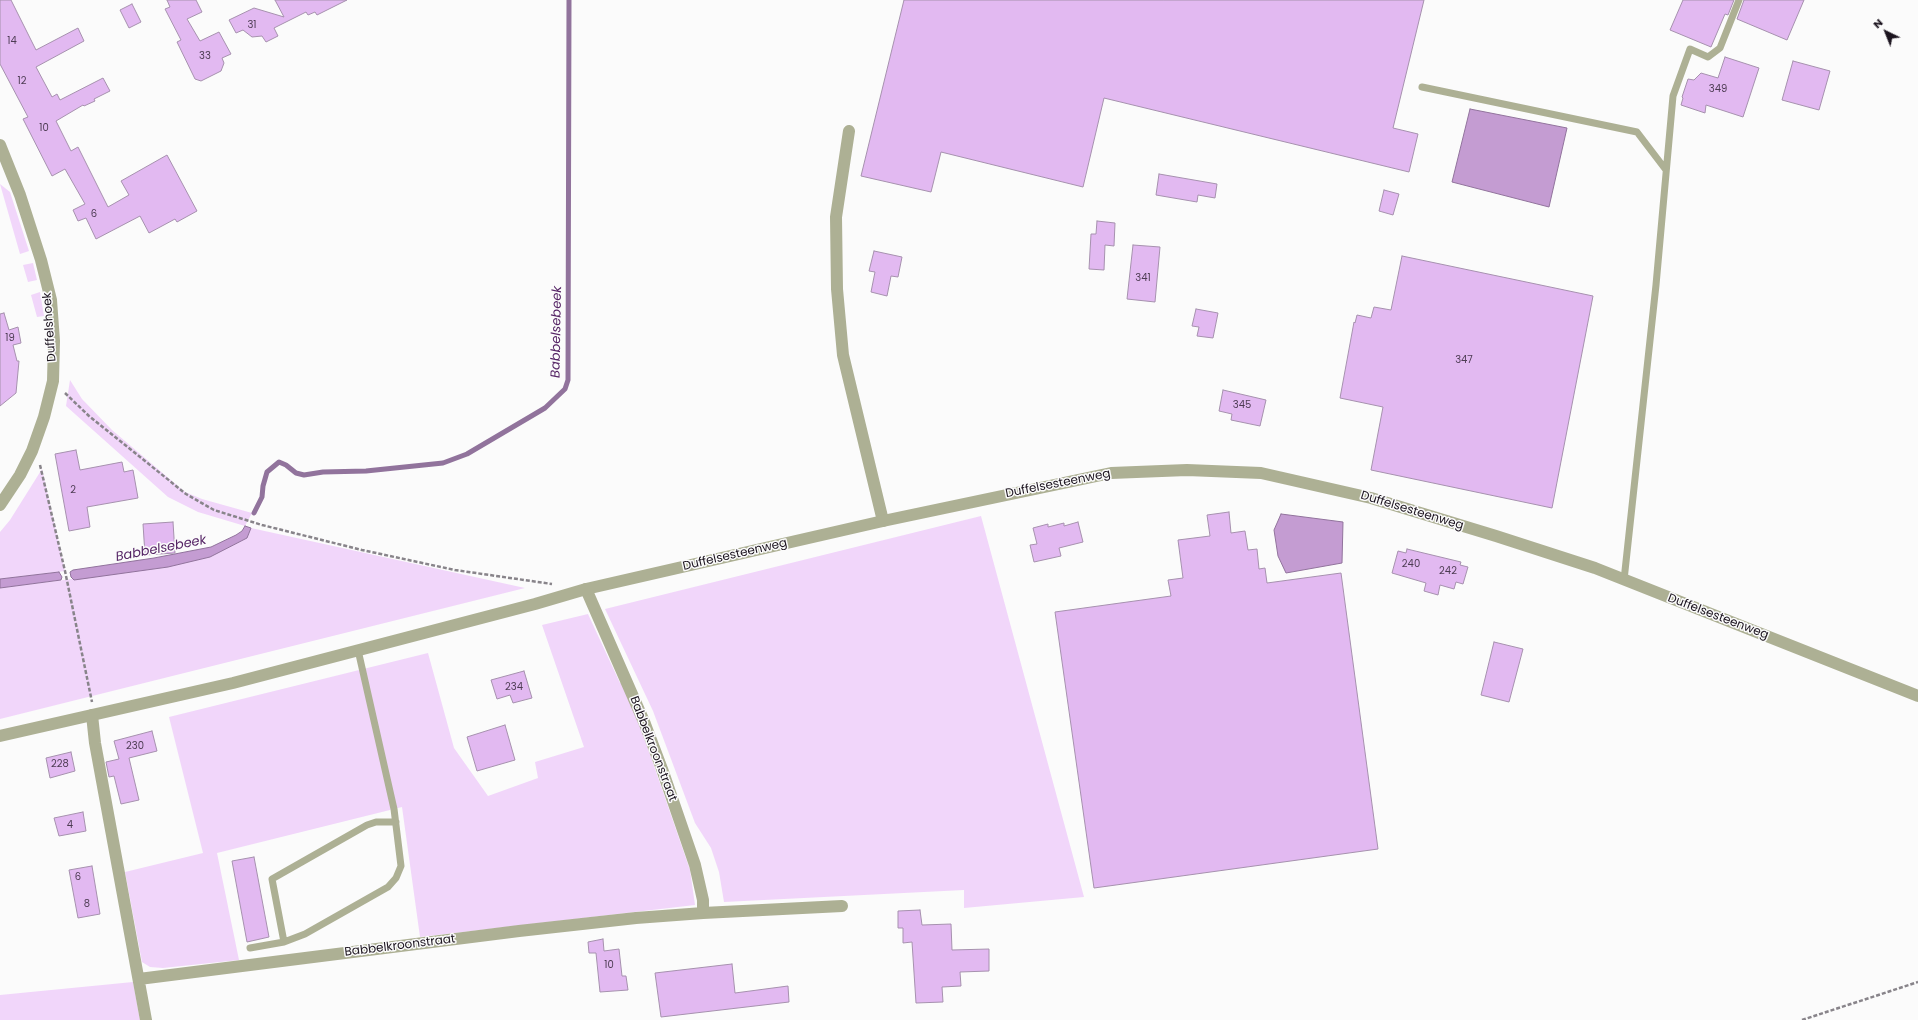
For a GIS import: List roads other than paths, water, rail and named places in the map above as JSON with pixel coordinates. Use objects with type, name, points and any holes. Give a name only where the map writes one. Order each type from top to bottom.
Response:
[{"type":"street","points":[[849,131],[836,217],[837,289],[843,355],[883,521]]},
{"type":"street","name":"Duffelshoek","points":[[0,145],[4,167],[36,242],[49,293],[54,341],[53,381],[44,417],[32,451],[20,476],[0,505]]},
{"type":"street","name":"Duffelsesteenweg","points":[[0,736],[233,683],[535,604],[586,589],[883,521],[1110,473],[1187,470],[1261,472],[1371,498],[1496,536],[1595,568],[1918,696]]},
{"type":"street","name":"Babbelkroonstraat","points":[[586,589],[645,724],[665,776],[696,865],[702,893],[703,913]]},
{"type":"street","points":[[92,715],[96,750],[146,1020]]},
{"type":"street","name":"Babbelkroonstraat","points":[[139,979],[526,930],[636,918],[842,906]]},
{"type":"lane","points":[[1624,580],[1656,285],[1673,96],[1690,49],[1708,57],[1720,48],[1739,0]]},
{"type":"lane","points":[[1422,87],[1637,132],[1666,170]]},
{"type":"lane","points":[[250,948],[284,942],[305,934],[388,887],[396,878],[401,866],[396,822],[358,650]]},
{"type":"lane","points":[[284,942],[272,879],[367,825],[376,822],[396,822]]},
{"type":"waterway","name":"Babbelsebeek","points":[[254,513],[262,497],[267,472],[279,462],[286,465],[296,473],[304,475],[323,472],[366,471],[443,463],[467,454],[545,408],[565,389],[568,380],[569,0]]}]
